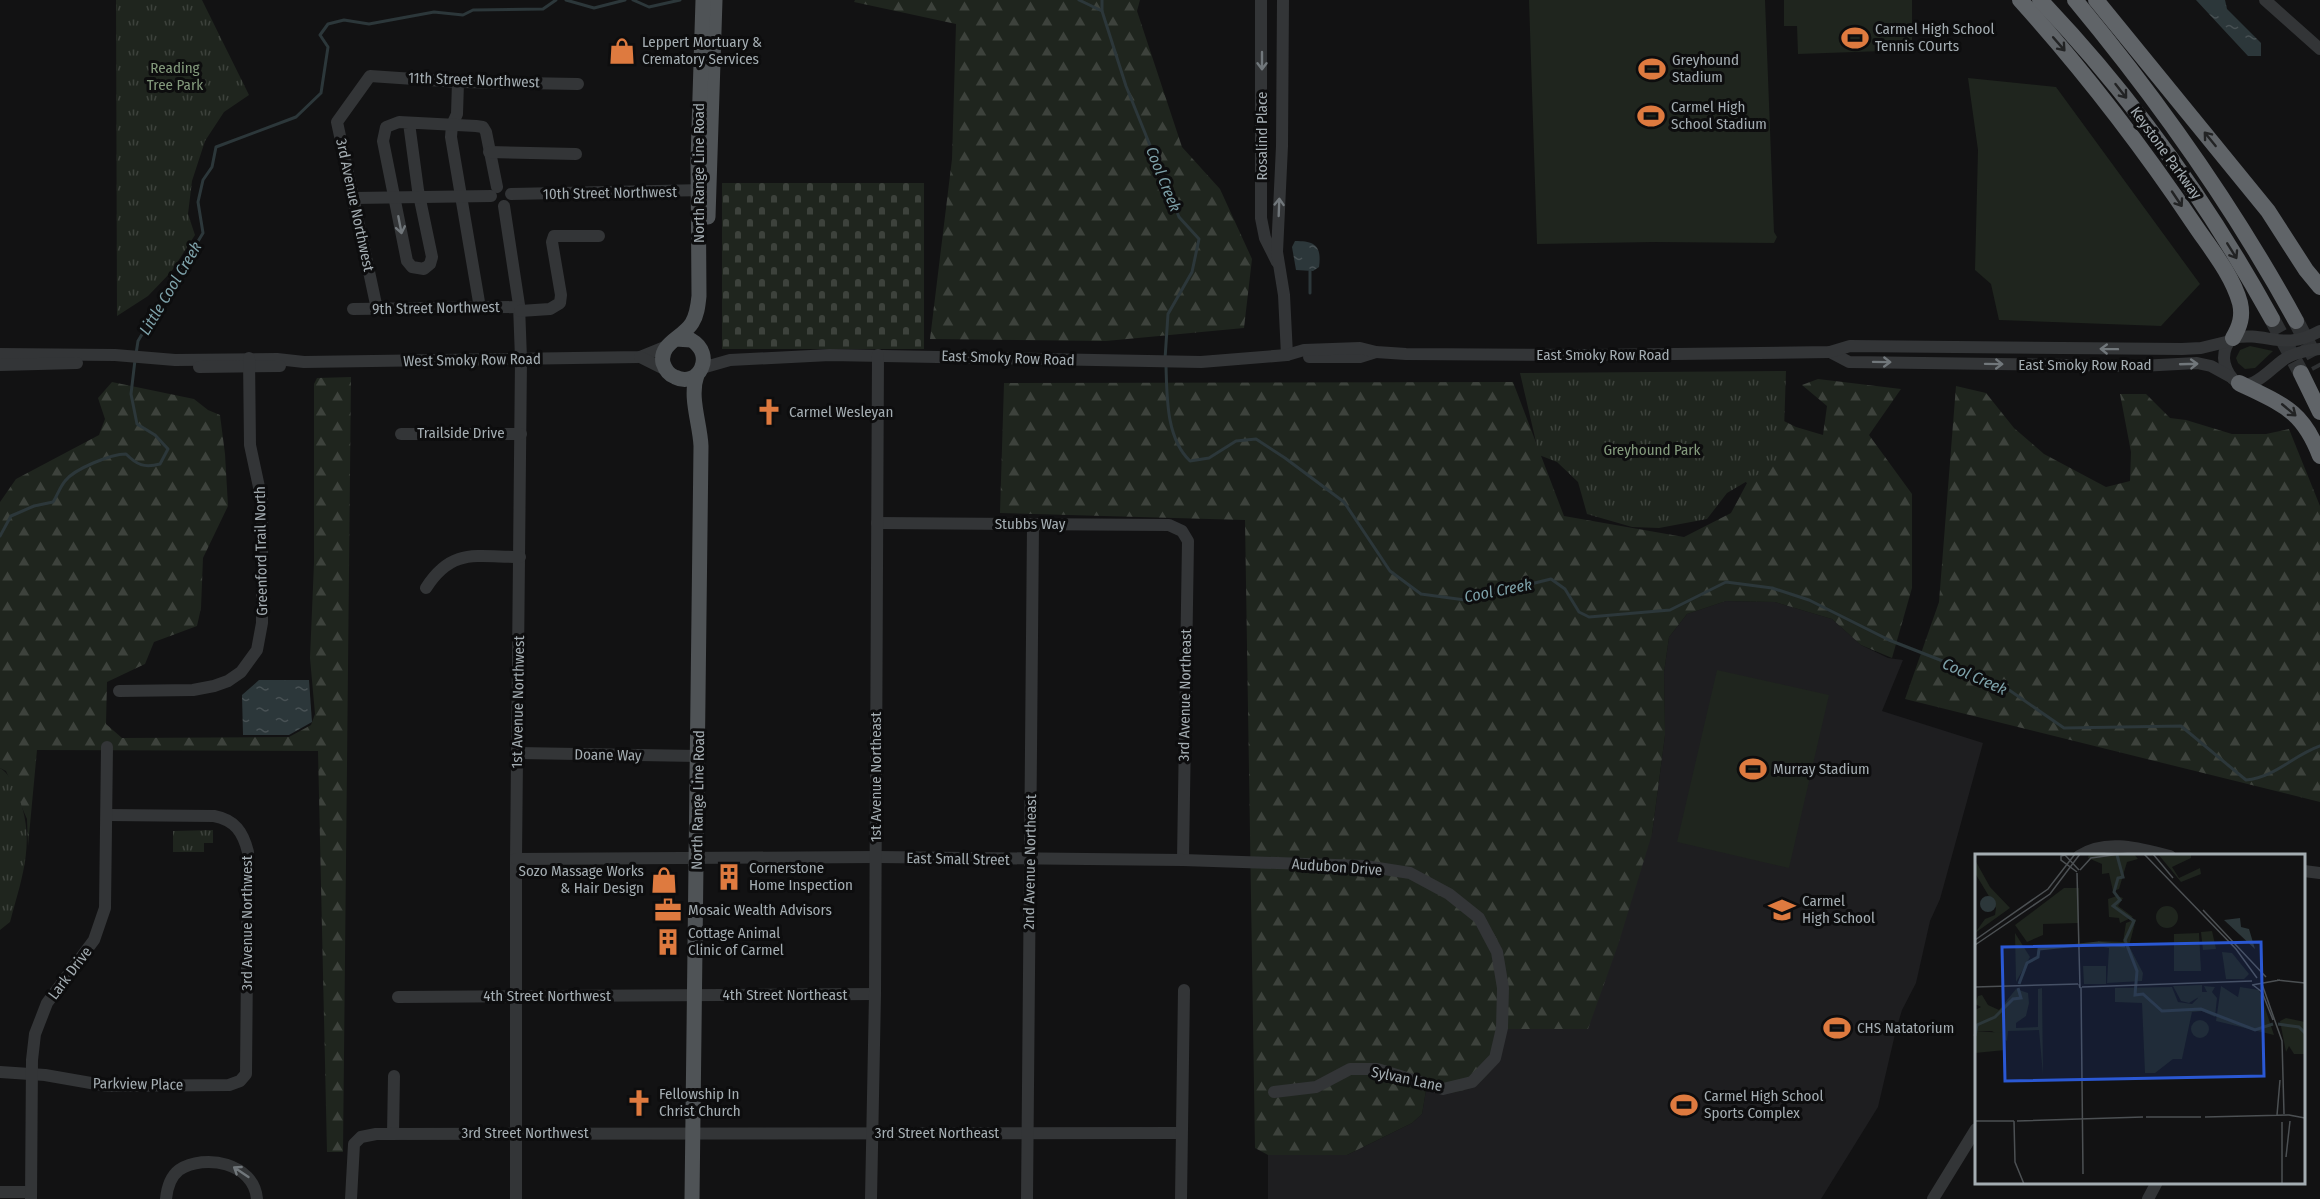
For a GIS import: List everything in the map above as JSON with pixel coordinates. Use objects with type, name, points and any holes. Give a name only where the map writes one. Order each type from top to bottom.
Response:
[{"type":"highway","points":[[2020,0],[2090,80],[2129,131],[2221,264],[2236,292],[2240,305],[2240,322],[2231,339]]},
{"type":"highway","name":"Keystone Parkway","points":[[2040,0],[2100,66],[2156,137],[2211,217],[2272,319]]},
{"type":"highway","name":"Keystone Parkway","points":[[2075,0],[2162,111],[2203,169],[2261,260],[2296,321]]},
{"type":"highway","points":[[2096,0],[2268,212],[2306,270],[2320,287]]},
{"type":"highway","points":[[2301,373],[2320,412]]},
{"type":"highway","points":[[2235,380],[2289,409],[2306,428],[2320,456]]},
{"type":"main road","name":"North Range Line Road","points":[[672,343],[692,323],[698,306],[709,7]]},
{"type":"main road","name":"North Range Line Road","points":[[701,348],[699,334],[707,297],[703,190]]},
{"type":"main road","points":[[686,338],[701,348],[704,362],[699,371],[687,379],[671,374],[663,355],[672,343],[686,338]]},
{"type":"main road","name":"North Range Line Road","points":[[693,1199],[701,446],[694,402],[699,371]]},
{"type":"main road","name":"North Range Line Road","points":[[671,374],[694,402]]},
{"type":"street","name":"Rosalind Place","points":[[1283,0],[1282,146],[1277,252],[1287,327],[1287,355]]},
{"type":"street","points":[[2265,0],[2320,49]]},
{"type":"street","name":"Rosalind Place","points":[[1261,1],[1261,218],[1265,238],[1280,265]]},
{"type":"street","name":"11th Street Northwest","points":[[370,76],[458,82],[578,84]]},
{"type":"street","name":"3rd Avenue Northwest","points":[[370,76],[337,122],[377,309]]},
{"type":"street","points":[[458,82],[457,114],[452,125],[451,137],[480,308]]},
{"type":"street","points":[[354,198],[394,197],[420,197],[460,197],[494,192],[505,187],[511,194],[511,201],[504,206],[495,204],[494,192],[486,132],[483,127],[409,123],[394,123],[386,127],[383,141],[394,197],[407,261],[412,267],[420,270],[428,266],[432,257],[420,197],[409,123]]},
{"type":"street","points":[[489,152],[576,154]]},
{"type":"street","name":"10th Street Northwest","points":[[511,194],[703,190]]},
{"type":"street","name":"1st Avenue Northwest","points":[[504,206],[519,309],[521,359],[516,859],[516,1199]]},
{"type":"street","name":"9th Street Northwest","points":[[352,309],[550,309],[560,303],[561,295],[552,242],[554,236],[599,236]]},
{"type":"street","name":"East Smoky Row Road","points":[[699,371],[730,360],[815,355],[1201,362],[1287,355],[1305,350],[1345,348],[1360,348],[1376,352],[1583,356],[1830,352],[1850,346],[2182,349],[2200,348],[2249,336],[2288,342],[2320,331]]},
{"type":"street","points":[[2231,339],[2224,359],[2235,380],[2247,384],[2260,379],[2281,361],[2295,354],[2320,350]]},
{"type":"street","name":"West Smoky Row Road","points":[[0,354],[158,362],[249,363],[521,359],[640,357],[672,343]]},
{"type":"street","name":"East Smoky Row Road","points":[[701,348],[730,360]]},
{"type":"street","name":"East Smoky Row Road","points":[[1830,352],[1849,362],[2140,366],[2197,363],[2211,366],[2235,380]]},
{"type":"street","name":"1st Avenue Northeast","points":[[871,1199],[875,994],[878,355]]},
{"type":"street","name":"West Smoky Row Road","points":[[640,357],[671,374]]},
{"type":"street","name":"West Smoky Row Road","points":[[0,365],[114,358]]},
{"type":"street","name":"Greenford Trail North","points":[[119,691],[204,689],[228,681],[245,668],[256,650],[262,623],[262,501],[250,445],[249,363]]},
{"type":"street","name":"Trailside Drive","points":[[402,434],[521,434]]},
{"type":"street","name":"Stubbs Way","points":[[877,523],[1169,525],[1182,531]]},
{"type":"street","name":"2nd Avenue Northeast","points":[[1027,1199],[1033,525]]},
{"type":"street","name":"3rd Avenue Northeast","points":[[1182,531],[1188,541],[1183,861]]},
{"type":"street","points":[[426,588],[434,574],[454,560],[471,557],[520,557]]},
{"type":"street","name":"Lark Drive","points":[[31,1196],[35,1034],[47,1003],[87,951],[102,920],[105,908],[107,747]]},
{"type":"street","name":"Doane Way","points":[[518,753],[698,756]]},
{"type":"street","name":"3rd Avenue Northwest","points":[[107,815],[214,816],[231,822],[243,834],[248,852],[247,1064],[246,1074],[240,1081]]},
{"type":"street","points":[[2082,854],[2100,847],[2124,846],[2165,854]]},
{"type":"street","name":"East Small Street","points":[[516,859],[876,857],[1183,861]]},
{"type":"street","name":"Audubon Drive","points":[[1183,861],[1365,866],[1410,873],[1449,894],[1479,918],[1497,952],[1503,988],[1502,1028],[1495,1059],[1472,1082]]},
{"type":"street","points":[[2305,871],[2320,873]]},
{"type":"street","points":[[1181,1199],[1184,990]]},
{"type":"street","name":"4th Street Northeast","points":[[695,995],[875,994]]},
{"type":"street","name":"4th Street Northwest","points":[[398,996],[695,995]]},
{"type":"street","name":"Sylvan Lane","points":[[1275,1092],[1316,1087],[1350,1070],[1377,1069],[1443,1089],[1472,1082]]},
{"type":"street","name":"Parkview Place","points":[[0,1072],[108,1086],[229,1085],[240,1081]]},
{"type":"street","points":[[393,1134],[394,1076]]},
{"type":"street","name":"3rd Street Northeast","points":[[694,1132],[1181,1133]]},
{"type":"street","name":"3rd Street Northwest","points":[[351,1199],[353,1147],[357,1139],[366,1135],[694,1132]]},
{"type":"street","points":[[1933,1199],[1975,1132]]},
{"type":"street","points":[[166,1199],[171,1179],[178,1171],[209,1164],[234,1167],[245,1172],[253,1182],[257,1199]]},
{"type":"street","points":[[2148,1199],[2156,1184]]},
{"type":"street","points":[[0,1192],[31,1196]]},
{"type":"shaded area","name":"Carmel High School","points":[[1726,601],[1775,602],[1832,619],[1861,645],[1888,658],[1903,660],[1882,711],[1983,743],[1940,899],[1930,921],[1916,983],[1902,1010],[1896,1030],[1878,1107],[1821,1199],[1268,1199],[1268,1155],[1347,1155],[1412,1123],[1422,1114],[1426,1090],[1450,1093],[1506,1029],[1652,834],[1665,735],[1664,672],[1669,637],[1687,614]]},
{"type":"green space","name":"Reading Tree Park","points":[[116,0],[202,0],[249,95],[224,112],[205,141],[192,181],[188,214],[195,235],[171,272],[148,296],[117,316]]},
{"type":"green space","points":[[855,0],[1140,0],[1137,11],[1182,147],[1220,189],[1252,259],[1244,328],[1106,341],[930,339],[952,159],[956,24],[854,2]]},
{"type":"green space","name":"Carmel High School Stadium","points":[[1529,0],[1765,0],[1774,232],[1777,237],[1774,243],[1537,244]]},
{"type":"green space","name":"Carmel High School Tennis COurts","points":[[1784,0],[1912,0],[1912,50],[1798,54],[1797,26],[1784,26]]},
{"type":"green space","points":[[1968,78],[2056,87],[2200,284],[2161,326],[1999,320],[1991,284],[1975,270],[1978,150]]},
{"type":"green space","points":[[722,183],[924,183],[924,349],[722,349]]},
{"type":"green space","points":[[2250,346],[2273,351],[2255,368],[2245,369],[2236,358],[2240,350]]},
{"type":"green space","name":"Greyhound Park","points":[[1786,371],[1783,460],[1727,493],[1707,519],[1659,528],[1632,527],[1587,514],[1578,482],[1557,462],[1539,455],[1520,373]]},
{"type":"green space","points":[[351,377],[343,1152],[327,1152],[318,751],[37,750],[28,846],[27,819],[6,771],[0,768],[0,502],[16,479],[99,435],[105,419],[98,398],[112,382],[194,399],[208,410],[220,415],[228,506],[203,558],[201,608],[197,626],[154,642],[145,664],[107,682],[106,724],[122,738],[289,737],[311,725],[315,714],[310,658],[314,563],[314,384],[317,378]]},
{"type":"green space","points":[[1818,379],[1901,389],[1869,435],[1912,494],[1912,588],[1892,658],[1861,645],[1832,619],[1775,602],[1726,601],[1687,614],[1669,637],[1664,672],[1665,735],[1652,834],[1618,945],[1588,1029],[1506,1029],[1496,1063],[1482,1080],[1462,1091],[1449,1093],[1426,1090],[1422,1114],[1412,1123],[1347,1155],[1268,1155],[1255,1148],[1245,520],[1000,513],[1004,383],[1513,382],[1564,516],[1684,537],[1731,513],[1747,483],[1673,429],[1754,406],[1796,427],[1823,435],[1827,406],[1802,385]]},
{"type":"green space","points":[[1956,386],[1986,393],[2014,428],[2044,454],[2106,487],[2130,481],[2131,452],[2120,394],[2146,394],[2170,418],[2186,420],[2232,434],[2266,434],[2289,429],[2320,506],[2320,802],[1905,699],[1939,602]]},
{"type":"green space","name":"Murray Stadium","points":[[1717,670],[1829,695],[1789,868],[1677,842]]},
{"type":"green space","points":[[0,768],[10,778],[16,790],[26,824],[27,840],[23,872],[10,922],[0,930]]},
{"type":"green space","points":[[213,830],[213,843],[204,843],[204,852],[173,852],[173,831]]},
{"type":"water","points":[[2196,0],[2225,0],[2227,9],[2261,43],[2261,56],[2248,56]]},
{"type":"water","points":[[1295,241],[1312,243],[1318,249],[1319,267],[1313,271],[1296,270],[1292,247]]},
{"type":"water","points":[[259,680],[309,680],[312,722],[289,735],[243,735],[242,695]]},
{"type":"waterway","name":"Little Cool Creek","points":[[136,354],[138,341],[203,233],[198,202],[203,180],[212,167],[216,147],[296,117],[321,93],[328,47],[320,35],[328,24],[344,20],[369,24],[434,12],[463,15],[473,10],[543,9],[556,0]]},
{"type":"waterway","name":"Little Cool Creek","points":[[566,0],[594,8],[625,0]]},
{"type":"waterway","name":"Little Cool Creek","points":[[633,0],[649,7],[680,0]]},
{"type":"waterway","name":"Little Cool Creek","points":[[1079,0],[1102,11]]},
{"type":"waterway","name":"Cool Creek","points":[[1102,0],[1102,11],[1126,86],[1179,217],[1199,239],[1192,272],[1168,314],[1165,359]]},
{"type":"waterway","points":[[1310,271],[1310,293]]},
{"type":"waterway","name":"Little Cool Creek","points":[[0,536],[11,516],[34,506],[53,502],[63,483],[70,476],[93,463],[126,454],[141,465],[160,464],[168,449],[155,435],[137,424],[131,394],[135,360]]},
{"type":"waterway","name":"Cool Creek","points":[[1166,366],[1172,429],[1182,452],[1190,461],[1209,458],[1236,441],[1256,439],[1344,502],[1390,571],[1421,594],[1465,600],[1551,579],[1565,589],[1579,612],[1589,617],[1670,610],[1726,582],[1772,588],[1809,600],[1889,640],[1999,683],[2064,728],[2181,726],[2246,780],[2275,771],[2320,746]]},
{"type":"tunnel","points":[[2272,319],[2301,373]]},
{"type":"tunnel","points":[[2296,321],[2320,367]]},
{"type":"place","name":"Carmel High School Tennis COurts","points":[[1855,38]]},
{"type":"place","name":"Leppert Mortuary & Crematory Services","points":[[622,51]]},
{"type":"place","name":"Greyhound Stadium","points":[[1652,69]]},
{"type":"place","name":"Carmel High School Stadium","points":[[1651,116]]},
{"type":"place","name":"Carmel Wesleyan","points":[[769,412]]},
{"type":"place","name":"Murray Stadium","points":[[1753,769]]},
{"type":"place","name":"Cornerstone Home Inspection","points":[[729,877]]},
{"type":"place","name":"Sozo Massage Works & Hair Design","points":[[664,880]]},
{"type":"place","name":"Mosaic Wealth Advisors","points":[[668,910]]},
{"type":"place","name":"Carmel High School","points":[[1782,910]]},
{"type":"place","name":"Cottage Animal Clinic of Carmel","points":[[668,942]]},
{"type":"place","name":"CHS Natatorium","points":[[1837,1028]]},
{"type":"place","name":"Fellowship In Christ Church","points":[[639,1103]]},
{"type":"place","name":"Carmel High School Sports Complex","points":[[1684,1105]]}]
